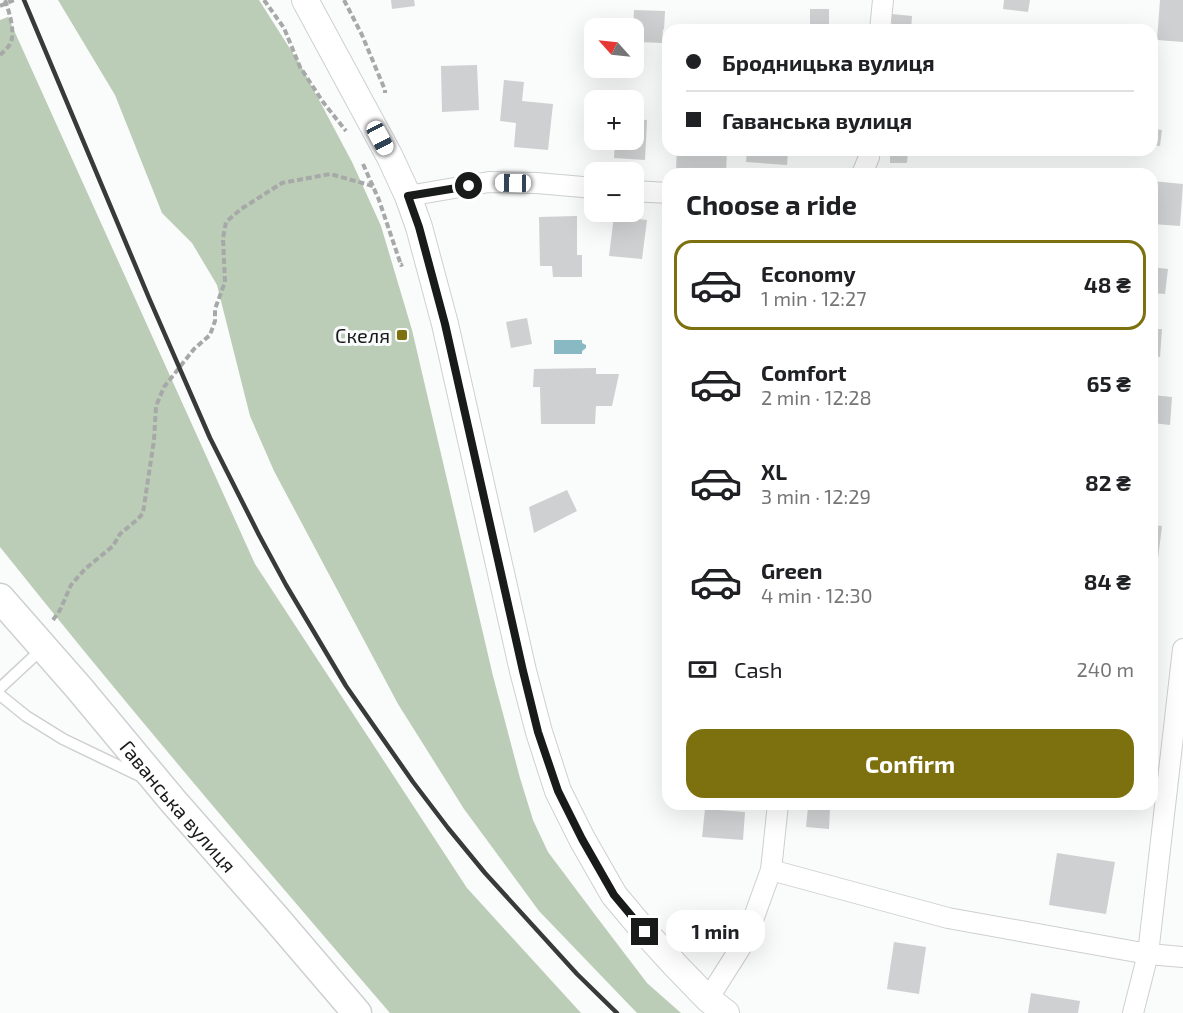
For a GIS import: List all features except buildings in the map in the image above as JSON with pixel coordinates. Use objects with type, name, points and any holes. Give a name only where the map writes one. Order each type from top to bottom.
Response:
[{"type":"main road","name":"Гаванська вулиця","points":[[0,598],[46,636],[79,688],[173,801],[357,1013]]},
{"type":"street","points":[[305,0],[365,110],[408,196],[428,258],[523,671],[538,732],[558,791],[614,895],[645,932],[717,1006],[746,939],[771,870],[777,810]]},
{"type":"street","points":[[881,24],[883,0]]},
{"type":"street","points":[[408,196],[489,182],[584,187]]},
{"type":"street","points":[[644,192],[662,193]]},
{"type":"street","points":[[1133,1013],[1148,954],[1183,649]]},
{"type":"street","points":[[771,870],[948,918],[1148,954],[1183,957]]},
{"type":"lane","points":[[0,688],[46,636]]},
{"type":"lane","points":[[0,695],[26,716],[63,739],[138,775],[173,801]]},
{"type":"path","points":[[0,55],[11,43],[12,33],[10,14],[5,0]]},
{"type":"path","points":[[0,6],[14,0]]},
{"type":"path","points":[[264,0],[284,28],[300,67],[323,102],[353,140]]},
{"type":"path","points":[[361,158],[401,265],[428,258]]},
{"type":"path","points":[[46,636],[71,585],[143,513],[152,457],[156,406],[164,387],[194,349],[210,335],[215,321],[215,309],[225,282],[223,238],[226,222],[241,209],[282,183],[330,174],[373,186]]},
{"type":"green space","points":[[58,0],[259,0],[301,66],[352,162],[381,226],[412,330],[493,676],[533,820],[548,852],[647,983],[681,1013],[637,1013],[539,911],[464,809],[398,704],[274,471],[250,416],[217,285],[192,243],[162,213],[115,95]]},
{"type":"green space","points":[[8,17],[255,564],[467,888],[581,1013],[390,1013],[193,782],[0,547],[0,20]]},
{"type":"water","points":[[554,340],[582,340],[586,348],[582,354],[554,354]]},
{"type":"railway","points":[[24,0],[210,438],[286,585],[346,686],[448,828],[485,873],[577,974],[617,1013]]},
{"type":"place","name":"Скеля","points":[[402,335]]},
{"type":"route","points":[[469,186],[408,196],[428,258],[445,324],[538,732],[558,791],[582,839],[614,895],[645,932]]}]
